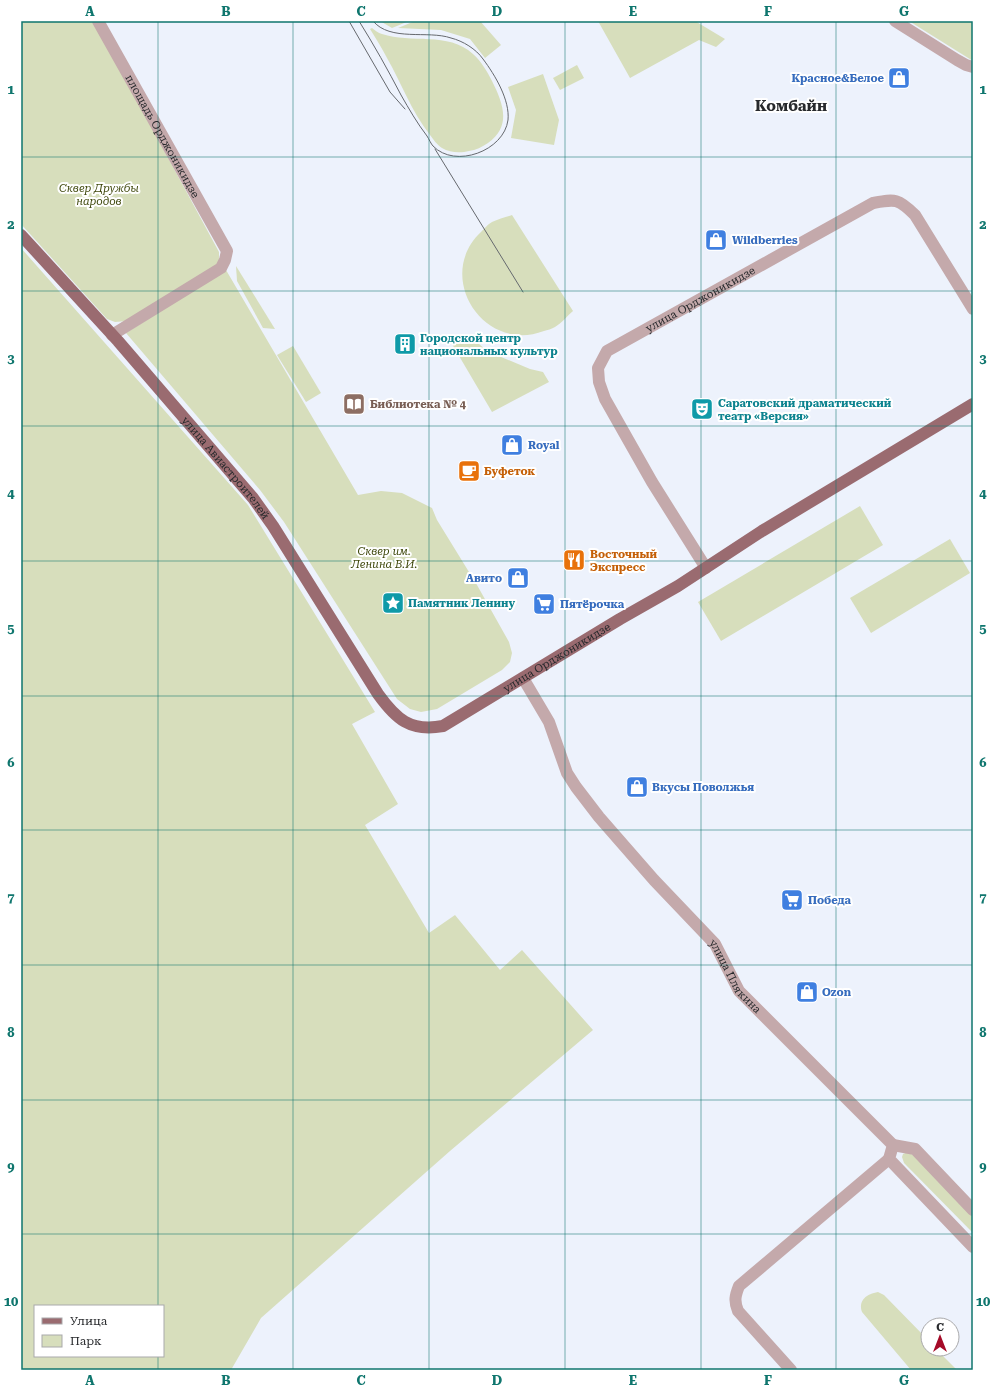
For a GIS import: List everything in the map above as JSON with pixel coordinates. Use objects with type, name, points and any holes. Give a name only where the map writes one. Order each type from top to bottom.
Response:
[{"type":"main road","name":"улица Авиастроителей","points":[[21,235],[112,334],[253,498],[273,526],[378,694],[389,709],[403,722]]},
{"type":"main road","name":"улица Орджоникидзе","points":[[403,722],[416,727],[430,729],[443,726],[706,568],[762,531],[973,404]]},
{"type":"street","name":"площадь Орджоникидзе","points":[[98,21],[227,251],[221,268],[112,334]]},
{"type":"street","points":[[895,21],[957,60],[973,67]]},
{"type":"street","name":"улица Орджоникидзе","points":[[706,568],[652,482],[605,399],[599,382],[598,368],[607,351],[873,203],[893,200],[905,204],[915,215],[973,309]]},
{"type":"street","name":"улица Плякина","points":[[523,678],[549,722],[567,773],[599,817],[654,880],[715,944],[739,991],[893,1145]]},
{"type":"street","points":[[791,1370],[738,1311],[735,1303],[735,1296],[739,1286],[889,1159],[893,1145],[915,1149],[973,1210]]},
{"type":"street","points":[[889,1159],[973,1247]]},
{"type":"green space","name":"Сквер Дружбы народов","points":[[21,21],[94,21],[219,252],[219,261],[214,268],[127,321],[115,322],[107,319],[21,224]]},
{"type":"green space","points":[[380,21],[409,21],[392,28]]},
{"type":"green space","points":[[415,21],[480,21],[501,45],[485,58],[470,39],[441,30],[398,28]]},
{"type":"green space","points":[[598,21],[695,21],[725,39],[716,47],[699,40],[630,78]]},
{"type":"green space","points":[[909,21],[973,21],[973,61]]},
{"type":"green space","points":[[372,28],[381,34],[393,37],[441,40],[463,47],[473,54],[488,74],[496,89],[502,106],[503,122],[496,136],[481,147],[466,152],[452,152],[445,150],[438,145],[417,116],[385,54],[370,29]]},
{"type":"green space","points":[[577,65],[584,78],[560,90],[553,78]]},
{"type":"green space","points":[[543,74],[559,120],[554,145],[511,138],[516,110],[508,87]]},
{"type":"green space","points":[[512,215],[573,311],[554,328],[522,335],[502,331],[485,321],[472,307],[464,289],[462,269],[468,250],[488,225],[499,219]]},
{"type":"green space","points":[[21,248],[248,505],[375,712],[352,724],[398,804],[365,825],[429,933],[455,915],[500,970],[522,950],[593,1030],[450,1151],[261,1318],[231,1370],[21,1370]]},
{"type":"green space","points":[[236,266],[275,329],[263,328],[237,281]]},
{"type":"green space","name":"Сквер им. Ленина В.И.","points":[[226,270],[358,495],[381,491],[402,493],[432,508],[437,520],[477,585],[509,642],[512,653],[510,662],[502,670],[437,709],[421,712],[410,709],[397,699],[284,522],[260,490],[126,333]]},
{"type":"green space","points":[[469,335],[487,351],[530,369],[543,372],[549,382],[492,412],[452,344]]},
{"type":"green space","points":[[293,346],[321,393],[306,402],[277,355]]},
{"type":"green space","points":[[860,506],[883,545],[721,641],[698,602]]},
{"type":"green space","points":[[950,539],[970,573],[871,633],[850,598]]},
{"type":"green space","points":[[908,1152],[913,1155],[973,1216],[973,1233],[904,1163],[902,1157],[903,1154]]},
{"type":"green space","points":[[878,1292],[884,1295],[920,1332],[920,1357],[944,1357],[957,1370],[911,1370],[862,1312],[862,1301],[870,1294]]},
{"type":"tram line","points":[[349,21],[390,92],[405,109]]},
{"type":"tram line","points":[[359,21],[410,111],[433,146],[442,153],[453,156],[465,156],[488,148],[498,140],[505,131],[508,120],[507,104],[497,80],[488,65],[477,52],[465,43],[456,39],[442,36],[389,31],[380,27],[373,21]]},
{"type":"tram line","points":[[435,149],[523,292]]},
{"type":"place","name":"Красное&Белое","points":[[899,78]]},
{"type":"place","name":"Wildberries","points":[[716,240]]},
{"type":"place","name":"Городской центр национальных культур","points":[[405,344]]},
{"type":"place","name":"Библиотека № 4","points":[[354,404]]},
{"type":"place","name":"Саратовский драматический театр «Версия»","points":[[702,409]]},
{"type":"place","name":"Royal","points":[[512,445]]},
{"type":"place","name":"Буфеток","points":[[469,471]]},
{"type":"place","name":"Восточный Экспресс","points":[[574,560]]},
{"type":"place","name":"Авито","points":[[518,578]]},
{"type":"place","name":"Памятник Ленину","points":[[393,603]]},
{"type":"place","name":"Пятёрочка","points":[[544,604]]},
{"type":"place","name":"Вкусы Поволжья","points":[[637,787]]},
{"type":"place","name":"Победа","points":[[792,900]]},
{"type":"place","name":"Ozon","points":[[807,992]]},
{"type":"district","name":"Комбайн","points":[[791,106]]}]
